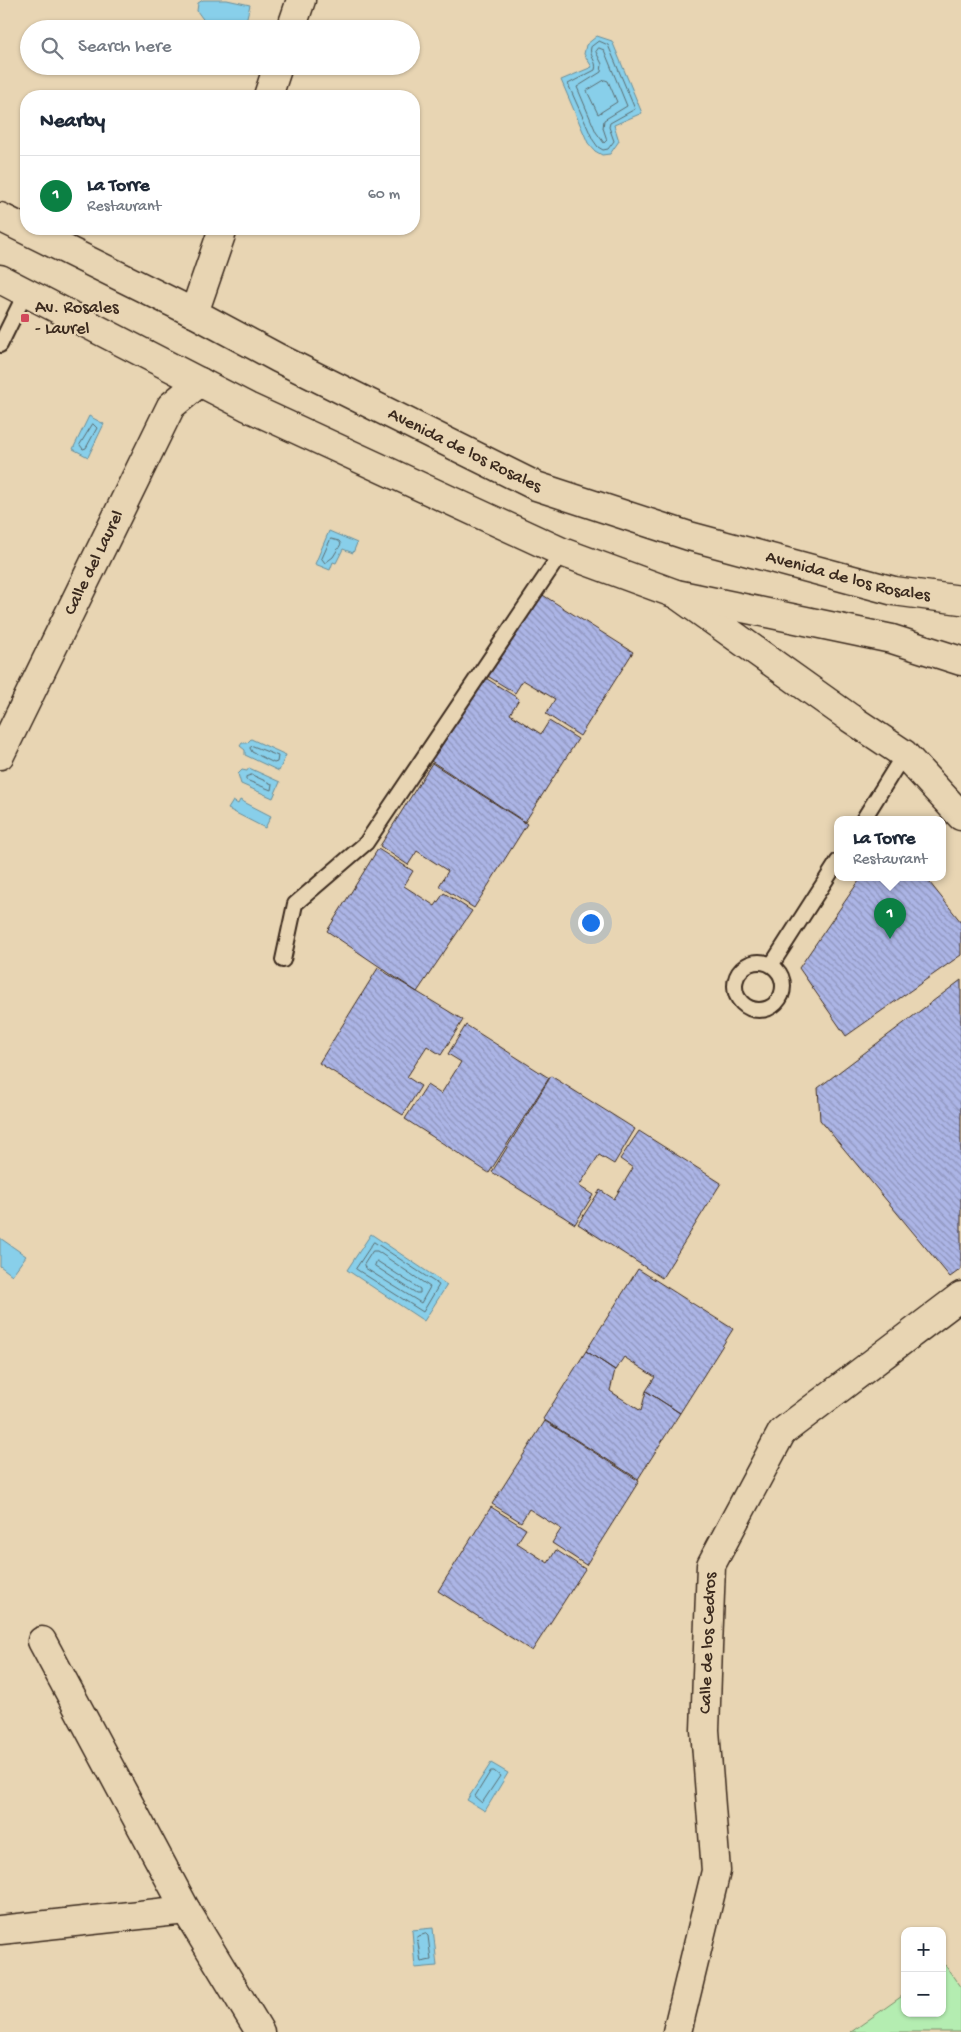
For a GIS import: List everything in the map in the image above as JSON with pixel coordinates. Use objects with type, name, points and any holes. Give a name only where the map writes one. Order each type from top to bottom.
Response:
[{"type":"street","points":[[294,20],[301,0]]},
{"type":"street","points":[[270,90],[275,75]]},
{"type":"street","name":"Avenida de los Rosales","points":[[0,217],[20,227]]},
{"type":"street","name":"Avenida de los Rosales","points":[[36,235],[536,486],[698,539],[894,591],[961,600]]},
{"type":"street","points":[[194,313],[221,235]]},
{"type":"street","points":[[0,279],[248,407],[562,552],[676,594],[892,639],[961,662]]},
{"type":"street","name":"Calle del Laurel","points":[[0,755],[171,406],[200,382]]},
{"type":"street","points":[[676,594],[850,718],[904,754],[961,816]]},
{"type":"street","name":"Calle de los Cedros","points":[[677,2032],[716,1871],[705,1730],[712,1566],[782,1432],[961,1296]]},
{"type":"street","points":[[42,1640],[186,1910],[260,2032]]},
{"type":"street","points":[[0,1930],[186,1910]]},
{"type":"lane","points":[[0,346],[26,292]]},
{"type":"lane","points":[[283,960],[295,904],[366,843],[562,552]]},
{"type":"lane","points":[[865,816],[904,754]]},
{"type":"lane","points":[[772,964],[834,866]]},
{"type":"green space","points":[[946,1966],[961,1988],[961,2032],[851,2032],[901,1997],[901,2017],[946,2017]]},
{"type":"water","points":[[203,0],[227,0],[250,5],[246,20],[204,20],[197,11],[198,3]]},
{"type":"water","points":[[597,36],[612,41],[642,113],[614,125],[619,141],[610,154],[602,155],[595,151],[588,143],[561,80],[592,67],[584,54],[586,45]]},
{"type":"water","points":[[89,416],[104,424],[88,457],[73,449]]},
{"type":"water","points":[[329,531],[357,543],[353,553],[343,549],[336,563],[333,562],[330,570],[315,564]]},
{"type":"water","points":[[251,739],[286,755],[279,771],[245,755],[245,750],[240,746]]},
{"type":"water","points":[[249,768],[280,782],[273,798],[241,784],[238,774],[242,770],[247,771]]},
{"type":"water","points":[[240,800],[271,816],[265,828],[228,809],[233,801],[238,804]]},
{"type":"water","points":[[371,1234],[447,1285],[424,1321],[347,1270]]},
{"type":"water","points":[[0,1238],[26,1256],[12,1275],[0,1266]]},
{"type":"water","points":[[491,1763],[508,1773],[485,1811],[467,1800]]},
{"type":"water","points":[[433,1928],[437,1966],[415,1968],[412,1930]]},
{"type":"building","points":[[538,592],[633,652],[580,736],[546,714],[555,699],[523,680],[515,693],[486,675]]},
{"type":"building","points":[[484,677],[519,699],[510,714],[541,734],[549,721],[578,739],[525,822],[431,761]]},
{"type":"building","points":[[432,763],[527,824],[474,908],[439,886],[448,871],[417,851],[408,865],[380,846]]},
{"type":"building","points":[[378,849],[413,871],[404,886],[435,906],[444,893],[472,911],[417,992],[327,931]]},
{"type":"building","points":[[859,881],[928,881],[961,922],[961,955],[846,1036],[799,968]]},
{"type":"building","points":[[378,968],[463,1020],[441,1055],[427,1046],[407,1077],[421,1086],[403,1115],[319,1063]]},
{"type":"building","points":[[961,980],[961,1269],[950,1277],[820,1120],[818,1088]]},
{"type":"building","points":[[466,1025],[549,1078],[489,1173],[405,1119],[427,1085],[441,1094],[461,1062],[448,1054]]},
{"type":"building","points":[[551,1076],[635,1129],[614,1164],[599,1155],[579,1186],[593,1195],[575,1224],[492,1172]]},
{"type":"building","points":[[639,1131],[721,1183],[662,1278],[578,1224],[600,1190],[614,1199],[633,1168],[620,1159]]},
{"type":"building","points":[[638,1269],[733,1329],[680,1413],[646,1391],[655,1377],[624,1357],[615,1370],[586,1351]]},
{"type":"building","points":[[586,1351],[615,1370],[610,1391],[641,1411],[646,1391],[680,1413],[638,1479],[543,1419]]},
{"type":"building","points":[[545,1421],[639,1481],[586,1565],[552,1543],[561,1529],[529,1509],[521,1522],[492,1504]]},
{"type":"building","points":[[491,1507],[526,1529],[517,1543],[548,1563],[556,1550],[585,1569],[532,1651],[438,1591]]},
{"type":"place","name":"Av. Rosales - Laurel","points":[[25,318]]},
{"type":"place","name":"La Torre","points":[[890,939]]}]
